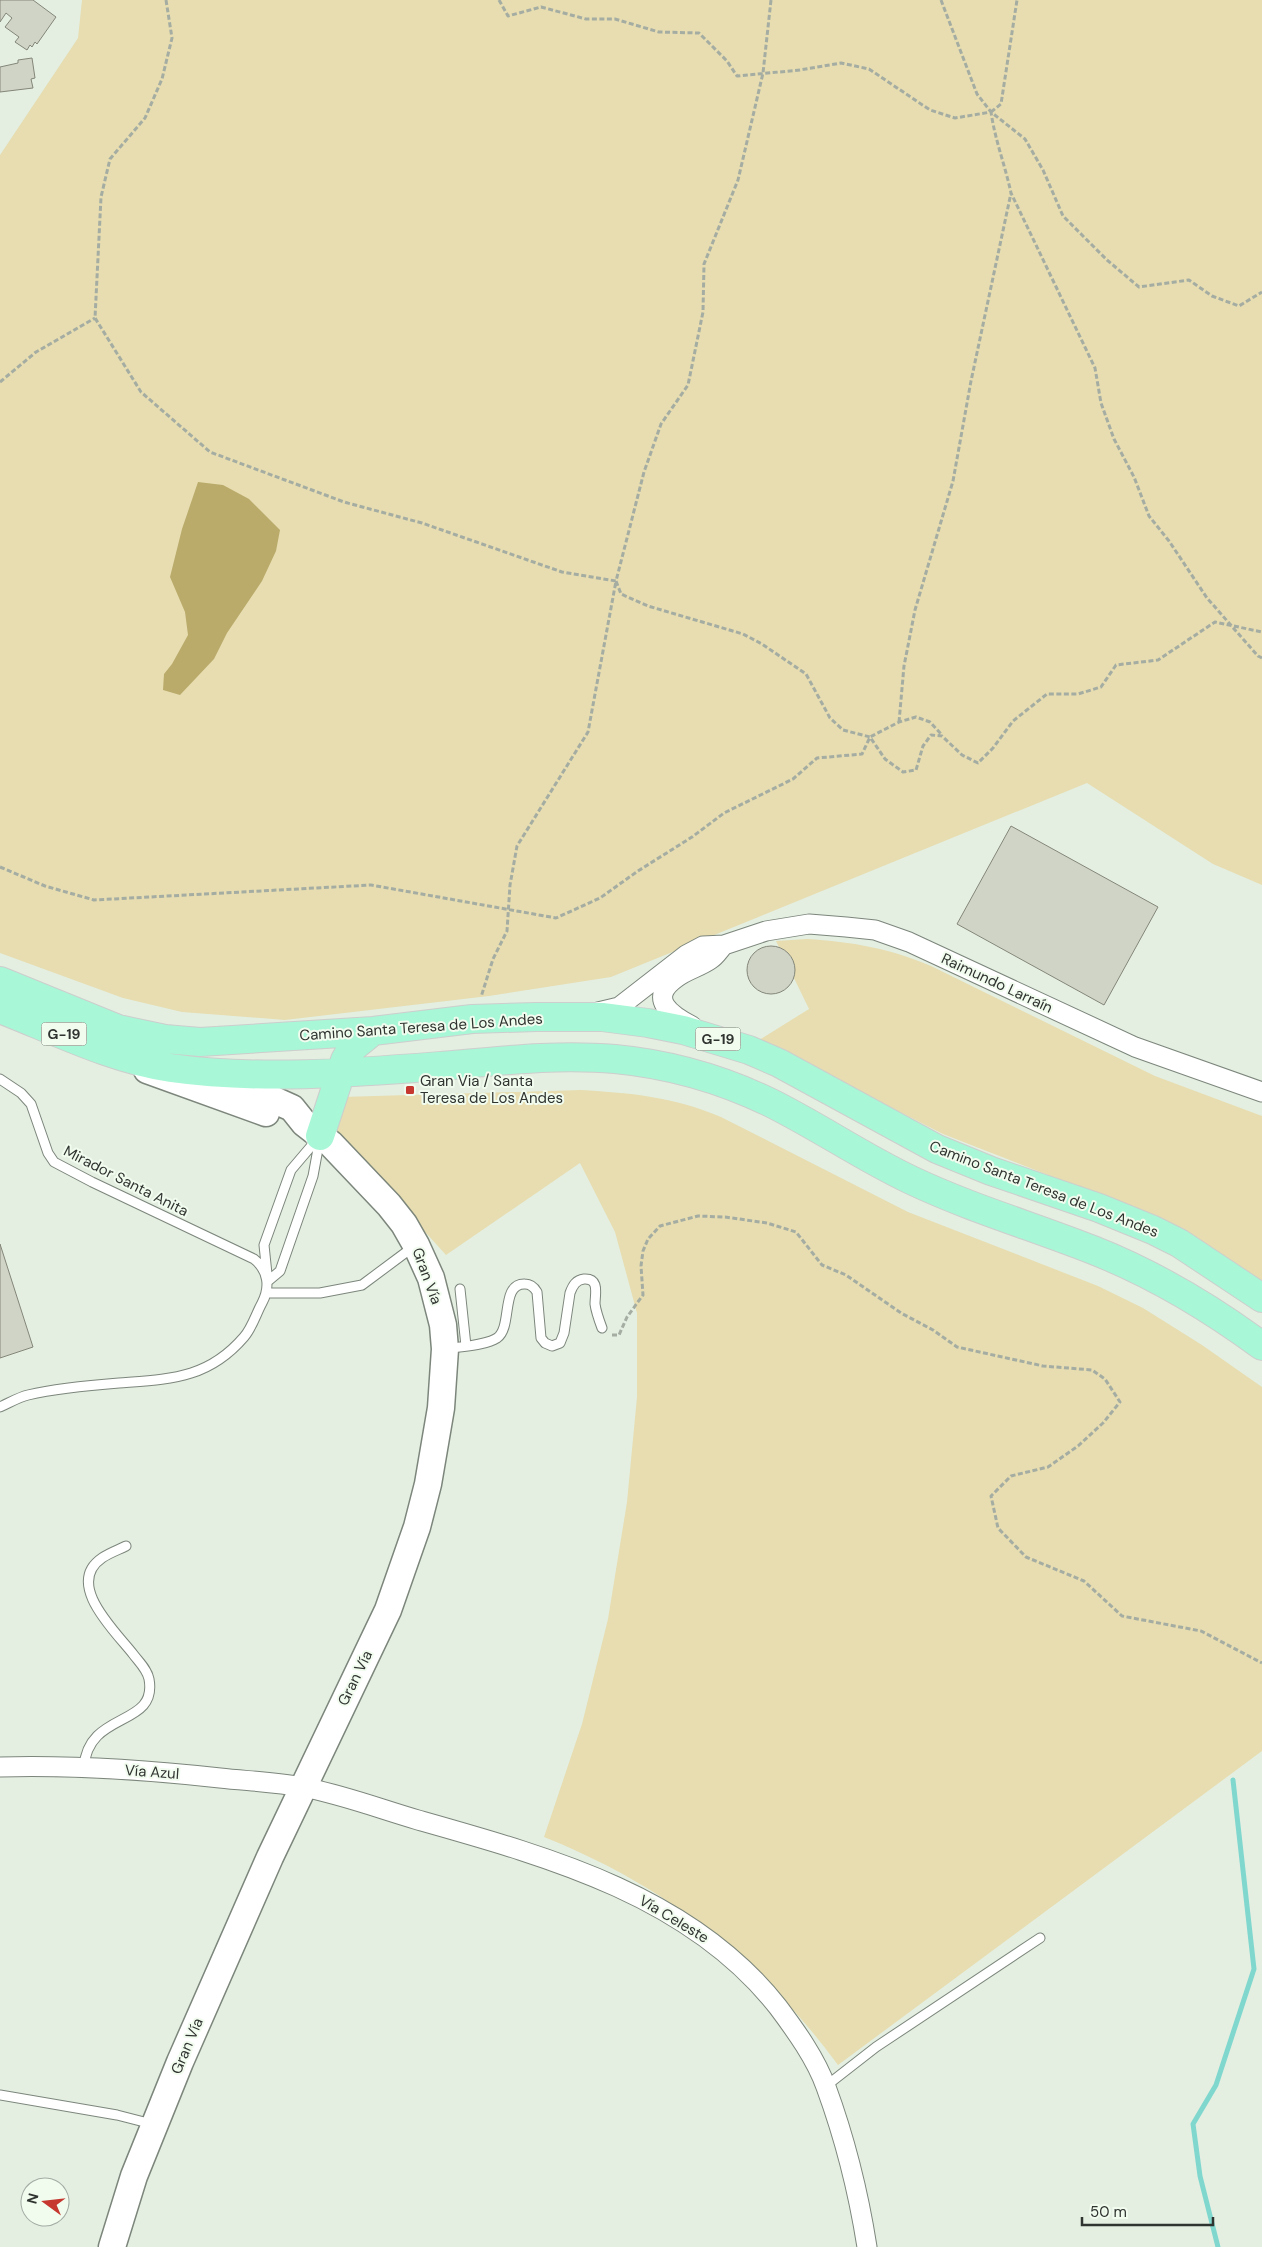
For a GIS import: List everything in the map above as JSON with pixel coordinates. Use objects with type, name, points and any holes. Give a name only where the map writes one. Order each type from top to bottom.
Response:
[{"type":"main road","name":"G-19","points":[[0,981],[118,1029]]},
{"type":"main road","name":"G-19","points":[[0,1009],[127,1059],[169,1068],[212,1072],[341,1073],[527,1059],[582,1057],[644,1063],[706,1077],[768,1102],[867,1158],[954,1199],[1094,1250],[1140,1270],[1188,1295],[1262,1346]]},
{"type":"main road","name":"Camino Santa Teresa de Los Andes","points":[[118,1029],[165,1039],[200,1042],[374,1031],[472,1020],[579,1016],[648,1023],[718,1039],[780,1063],[937,1148],[991,1171],[1106,1211],[1153,1230],[1179,1243],[1262,1298]]},
{"type":"main road","points":[[439,1066],[487,1050],[512,1045],[542,1042],[621,1046],[631,1043],[648,1023]]},
{"type":"main road","name":"Gran Vía","points":[[112,2247],[134,2176],[180,2062],[303,1787],[388,1610],[403,1569],[428,1484],[445,1369],[455,1348],[431,1278],[416,1245],[389,1205],[351,1164],[312,1130],[292,1108],[212,1072],[171,1058],[118,1029]]},
{"type":"main road","points":[[312,1130],[352,1048],[362,1038],[374,1031]]},
{"type":"main road","name":"Gran Vía","points":[[127,1059],[145,1069],[202,1091],[312,1130]]},
{"type":"street","name":"Raimundo Larraín","points":[[579,1016],[619,1008],[686,955],[703,946],[724,945],[766,931],[809,924],[875,930],[909,942],[1135,1047],[1262,1092]]},
{"type":"street","name":"Raimundo Larraín","points":[[648,1023],[661,988],[712,959],[724,945]]},
{"type":"street","points":[[676,978],[666,988],[663,995],[666,1009],[678,1019],[718,1039]]},
{"type":"street","name":"Vía Azul","points":[[0,1767],[84,1767],[173,1773],[303,1787]]},
{"type":"street","name":"Vía Celeste","points":[[303,1787],[532,1854],[616,1886],[661,1907],[712,1941],[757,1983],[796,2032],[826,2086],[850,2168],[867,2247]]},
{"type":"lane","name":"Mirador Santa Anita","points":[[0,1078],[21,1092],[31,1104],[48,1153],[54,1162],[254,1259],[260,1264],[268,1282]]},
{"type":"lane","points":[[268,1282],[280,1271],[313,1176],[312,1130]]},
{"type":"lane","points":[[0,1407],[27,1395],[118,1383],[158,1381],[195,1373],[224,1357],[245,1336],[267,1293],[268,1282],[264,1245],[291,1170],[312,1130]]},
{"type":"lane","points":[[267,1293],[320,1293],[362,1285],[416,1245]]},
{"type":"lane","points":[[460,1289],[455,1348],[497,1338],[504,1330],[510,1296],[513,1288],[518,1285],[526,1284],[534,1287],[537,1292],[541,1338],[545,1343],[552,1346],[560,1343],[564,1332],[572,1286],[580,1280],[588,1279],[594,1283],[597,1289],[595,1304],[602,1328]]},
{"type":"lane","points":[[84,1767],[87,1749],[97,1734],[136,1713],[147,1699],[149,1691],[147,1672],[96,1608],[89,1589],[92,1572],[101,1558],[126,1546]]},
{"type":"lane","points":[[826,2086],[876,2047],[1040,1938]]},
{"type":"lane","points":[[0,2096],[117,2115],[155,2124]]},
{"type":"path","points":[[166,0],[172,38],[162,79],[145,118],[110,159],[100,197],[95,318],[141,392],[210,452],[344,502],[422,523],[562,572],[616,581]]},
{"type":"path","points":[[499,0],[508,16],[541,7],[586,19],[615,19],[659,32],[699,33],[727,61],[737,76],[842,64],[870,70],[930,110],[955,118],[991,112],[1002,104],[1017,0]]},
{"type":"path","points":[[480,997],[493,959],[508,931],[517,846],[588,732],[616,581],[644,472],[661,424],[688,385],[703,312],[704,264],[738,180],[763,73],[771,0]]},
{"type":"path","points":[[941,0],[977,94],[991,112],[1025,139],[1043,170],[1063,216],[1107,260],[1140,287],[1189,280],[1212,296],[1239,306],[1262,292]]},
{"type":"path","points":[[991,112],[994,136],[1004,163],[1011,193],[1095,368],[1104,412],[1114,440],[1134,478],[1149,516],[1169,541],[1207,598],[1258,656],[1262,658]]},
{"type":"path","points":[[899,722],[904,666],[915,610],[953,481],[971,381],[1011,193]]},
{"type":"path","points":[[0,382],[36,352],[95,318]]},
{"type":"path","points":[[616,581],[621,594],[648,606],[743,634],[762,644],[806,674],[830,718],[844,730],[870,737],[885,759],[903,772],[916,770],[923,746],[931,735],[942,736]]},
{"type":"path","points":[[0,867],[45,886],[94,900],[371,885],[556,918],[600,898],[638,871],[692,838],[724,813],[793,779],[818,758],[862,754],[870,737],[899,722],[916,717],[930,722],[962,755],[978,763],[993,748],[1013,721],[1047,694],[1078,694],[1101,687],[1116,665],[1158,660],[1214,622],[1262,632]]},
{"type":"path","points":[[602,1328],[612,1336],[619,1335],[627,1317],[643,1295],[641,1266],[643,1251],[648,1239],[660,1226],[698,1216],[726,1217],[767,1223],[796,1232],[822,1265],[846,1275],[901,1313],[933,1330],[957,1347],[1043,1366],[1092,1370],[1105,1379],[1120,1402],[1103,1423],[1078,1446],[1048,1467],[1010,1476],[991,1496],[998,1528],[1026,1557],[1084,1581],[1122,1616],[1201,1631],[1262,1663]]},
{"type":"shaded area","points":[[82,0],[1262,0],[1262,885],[1213,864],[1087,783],[611,977],[489,996],[285,1020],[182,1012],[123,998],[0,953],[0,155],[78,38]]},
{"type":"shaded area","points":[[198,482],[223,485],[249,499],[280,530],[276,551],[262,581],[227,633],[214,659],[180,695],[163,690],[164,674],[172,664],[188,635],[185,612],[170,577],[182,529]]},
{"type":"shaded area","points":[[807,939],[840,942],[885,950],[931,966],[1155,1076],[1262,1116],[1262,1283],[1133,1208],[943,1134],[759,1040],[809,1009],[776,941]]},
{"type":"shaded area","points":[[581,1090],[669,1100],[721,1117],[908,1212],[1098,1286],[1143,1308],[1202,1345],[1262,1387],[1262,1751],[838,2065],[808,2027],[776,1992],[743,1959],[708,1930],[630,1878],[544,1837],[582,1724],[608,1619],[627,1502],[637,1397],[637,1313],[615,1232],[580,1163],[446,1255],[427,1234],[325,1139],[341,1097]]},
{"type":"building","points":[[0,0],[33,0],[56,17],[37,44],[35,42],[32,47],[30,45],[27,50],[15,42],[19,37],[5,27],[12,18],[6,13],[0,22]]},
{"type":"building","points":[[32,58],[35,78],[31,79],[33,88],[0,92],[0,67],[18,63],[18,60]]},
{"type":"building","points":[[1011,826],[1158,907],[1104,1005],[957,924]]},
{"type":"building","points":[[766,946],[776,946],[788,953],[795,965],[795,975],[788,987],[776,994],[766,994],[758,990],[751,983],[747,975],[747,965],[751,957],[758,950]]},
{"type":"building","points":[[0,1244],[33,1347],[0,1358]]},
{"type":"waterway","points":[[1218,2247],[1200,2176],[1193,2124],[1216,2085],[1254,1969],[1233,1780]]},
{"type":"place","name":"Gran Via / Santa Teresa de Los Andes","points":[[410,1090]]}]
